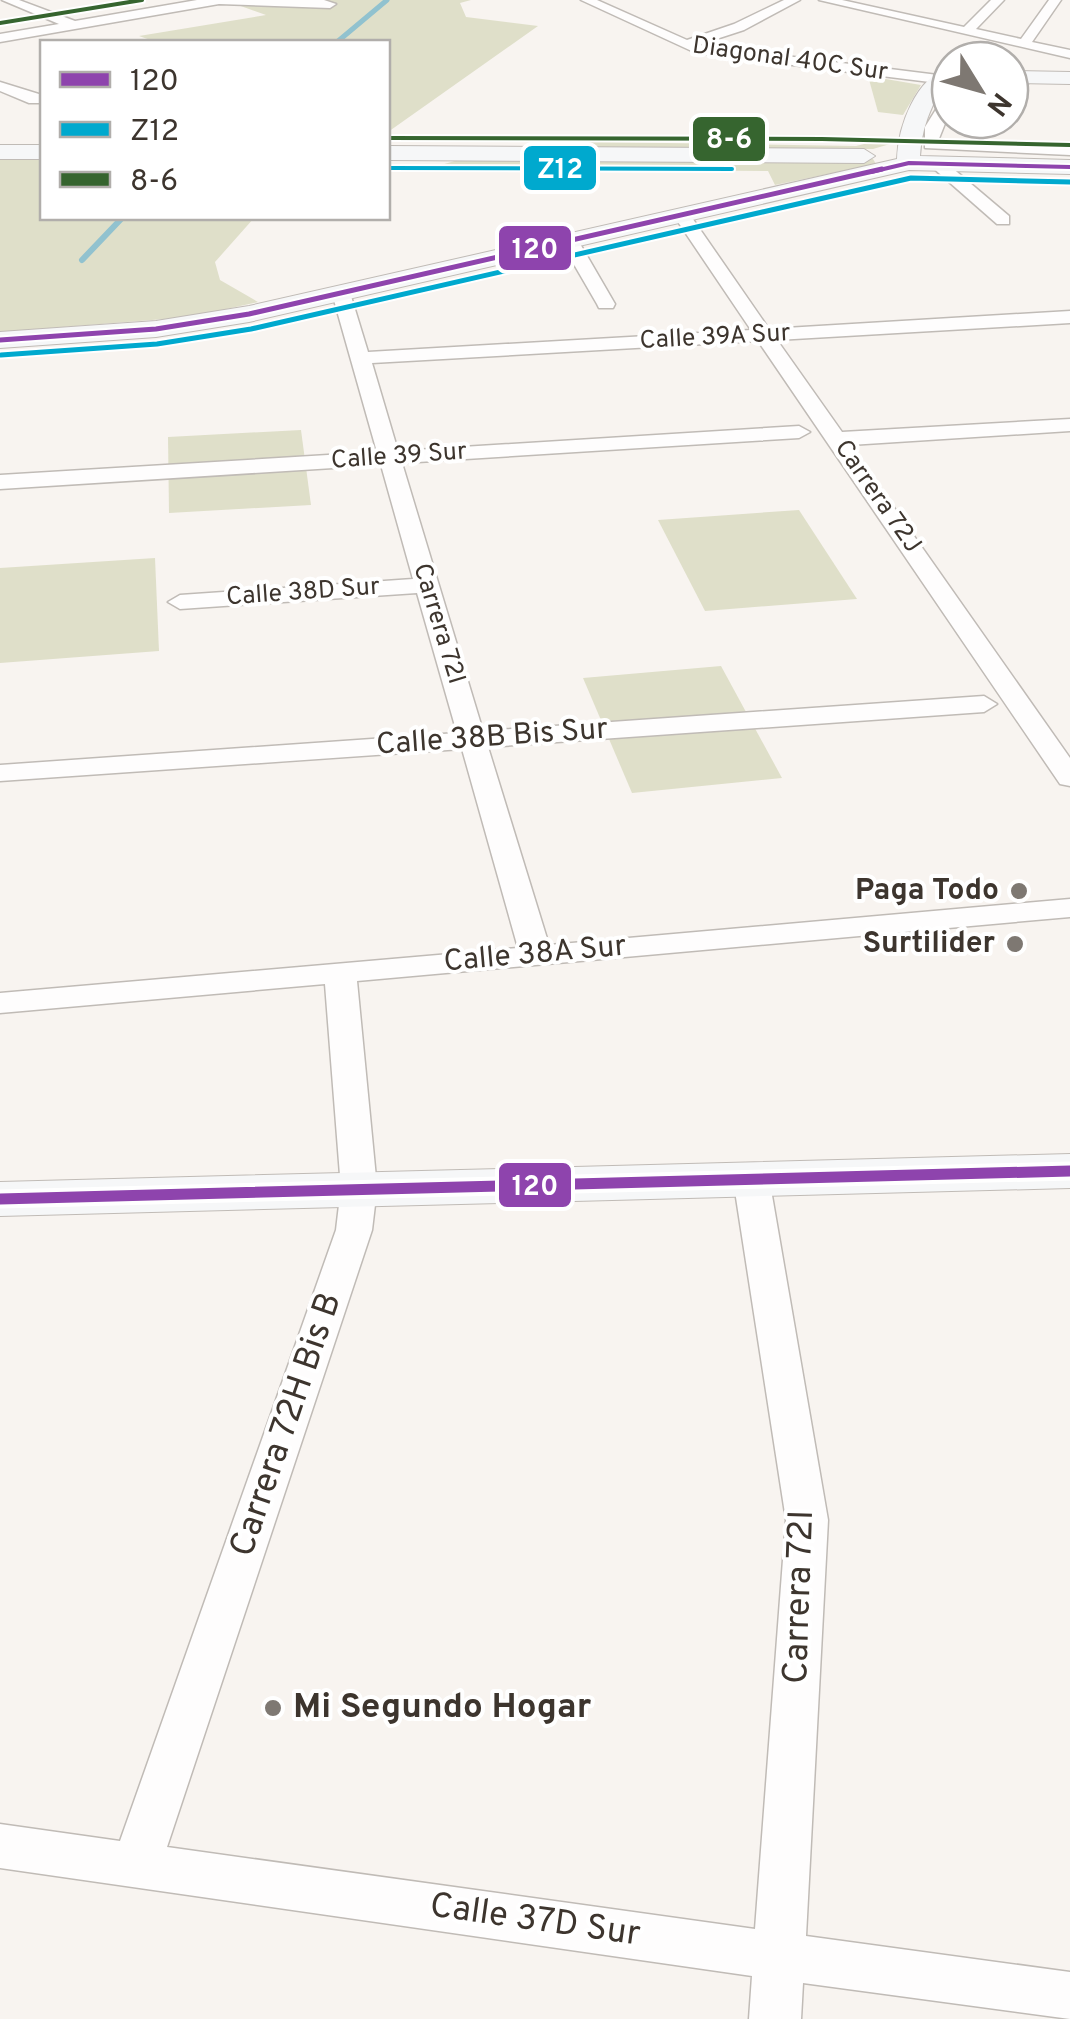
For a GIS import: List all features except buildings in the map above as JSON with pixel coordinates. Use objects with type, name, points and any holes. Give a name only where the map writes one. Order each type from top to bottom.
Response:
[{"type":"street","points":[[8,0],[76,26]]},
{"type":"street","points":[[0,38],[186,3],[218,0],[330,4]]},
{"type":"street","name":"Diagonal 40C Sur","points":[[589,1],[609,0]]},
{"type":"street","name":"Diagonal 40C Sur","points":[[626,0],[708,38],[930,80]]},
{"type":"street","points":[[683,46],[794,0]]},
{"type":"street","points":[[825,0],[866,4],[914,20],[1005,40]]},
{"type":"street","points":[[967,32],[998,0]]},
{"type":"street","points":[[1027,40],[1055,0]]},
{"type":"street","name":"Diagonal 40C Sur","points":[[589,1],[683,46],[930,81]]},
{"type":"street","points":[[914,20],[927,10]]},
{"type":"street","points":[[1030,45],[1070,54]]},
{"type":"street","points":[[1030,77],[1070,74]]},
{"type":"street","points":[[0,86],[38,99]]},
{"type":"street","points":[[908,160],[912,130],[930,105]]},
{"type":"street","points":[[1069,157],[1070,132]]},
{"type":"street","points":[[930,137],[928,143],[1003,220],[984,221]]},
{"type":"street","points":[[996,154],[1001,140]]},
{"type":"street","points":[[0,152],[40,152]]},
{"type":"street","points":[[390,153],[947,162],[1069,157]]},
{"type":"street","points":[[947,162],[996,154]]},
{"type":"street","points":[[0,340],[188,325],[570,242],[908,160],[996,154],[1069,157]]},
{"type":"street","name":"Carrera 72J","points":[[682,216],[1070,778]]},
{"type":"street","points":[[570,242],[606,304]]},
{"type":"street","name":"Carrera 72I","points":[[341,293],[536,955]]},
{"type":"street","name":"Calle 39A Sur","points":[[360,358],[765,335],[1068,326]]},
{"type":"street","points":[[837,439],[1070,425]]},
{"type":"street","name":"Calle 39 Sur","points":[[0,482],[798,432]]},
{"type":"street","name":"Calle 38D Sur","points":[[180,602],[426,585]]},
{"type":"street","name":"Calle 38B Bis Sur","points":[[0,773],[984,704]]},
{"type":"street","name":"Calle 38A Sur","points":[[0,1003],[1070,908]]},
{"type":"street","name":"Carrera 72H Bis B","points":[[136,1865],[354,1230],[359,1188],[340,972]]},
{"type":"street","points":[[0,1199],[1070,1171]]},
{"type":"street","name":"Carrera 72I","points":[[751,1178],[807,1520],[775,2019]]},
{"type":"street","name":"Calle 37D Sur","points":[[0,1846],[1070,1997]]},
{"type":"green space","points":[[224,0],[471,0],[460,3],[466,17],[538,26],[390,131],[390,40],[150,40],[139,36],[266,15]]},
{"type":"green space","points":[[868,76],[921,85],[903,115],[878,112]]},
{"type":"green space","points":[[893,137],[890,144],[873,149],[524,150],[523,146],[536,141],[856,146]]},
{"type":"green space","points":[[0,156],[40,157],[40,220],[252,220],[215,262],[220,280],[258,302],[190,317],[0,332]]},
{"type":"green space","points":[[468,157],[873,159],[876,164],[775,185],[768,171],[431,168]]},
{"type":"green space","points":[[301,430],[311,505],[169,513],[168,437]]},
{"type":"green space","points":[[799,510],[857,599],[705,611],[658,520]]},
{"type":"green space","points":[[155,558],[159,651],[0,663],[0,568]]},
{"type":"green space","points":[[721,666],[782,778],[632,793],[583,678]]},
{"type":"waterway","points":[[339,40],[387,0]]},
{"type":"waterway","points":[[82,260],[120,220]]},
{"type":"transit line","name":"8-6","points":[[0,23],[142,0]]},
{"type":"transit line","name":"8-6","points":[[390,138],[822,139],[1070,145]]},
{"type":"transit line","name":"120","points":[[0,340],[156,329],[249,314],[909,163],[1070,167]]},
{"type":"transit line","name":"Z12","points":[[390,168],[732,169]]},
{"type":"transit line","name":"Z12","points":[[1,355],[157,344],[251,329],[911,178],[1070,182]]},
{"type":"transit line","name":"120","points":[[0,1199],[1070,1171]]},
{"type":"place","name":"Paga Todo","points":[[1019,891]]},
{"type":"place","name":"Surtilider","points":[[1015,944]]},
{"type":"place","name":"Mi Segundo Hogar","points":[[273,1708]]}]
